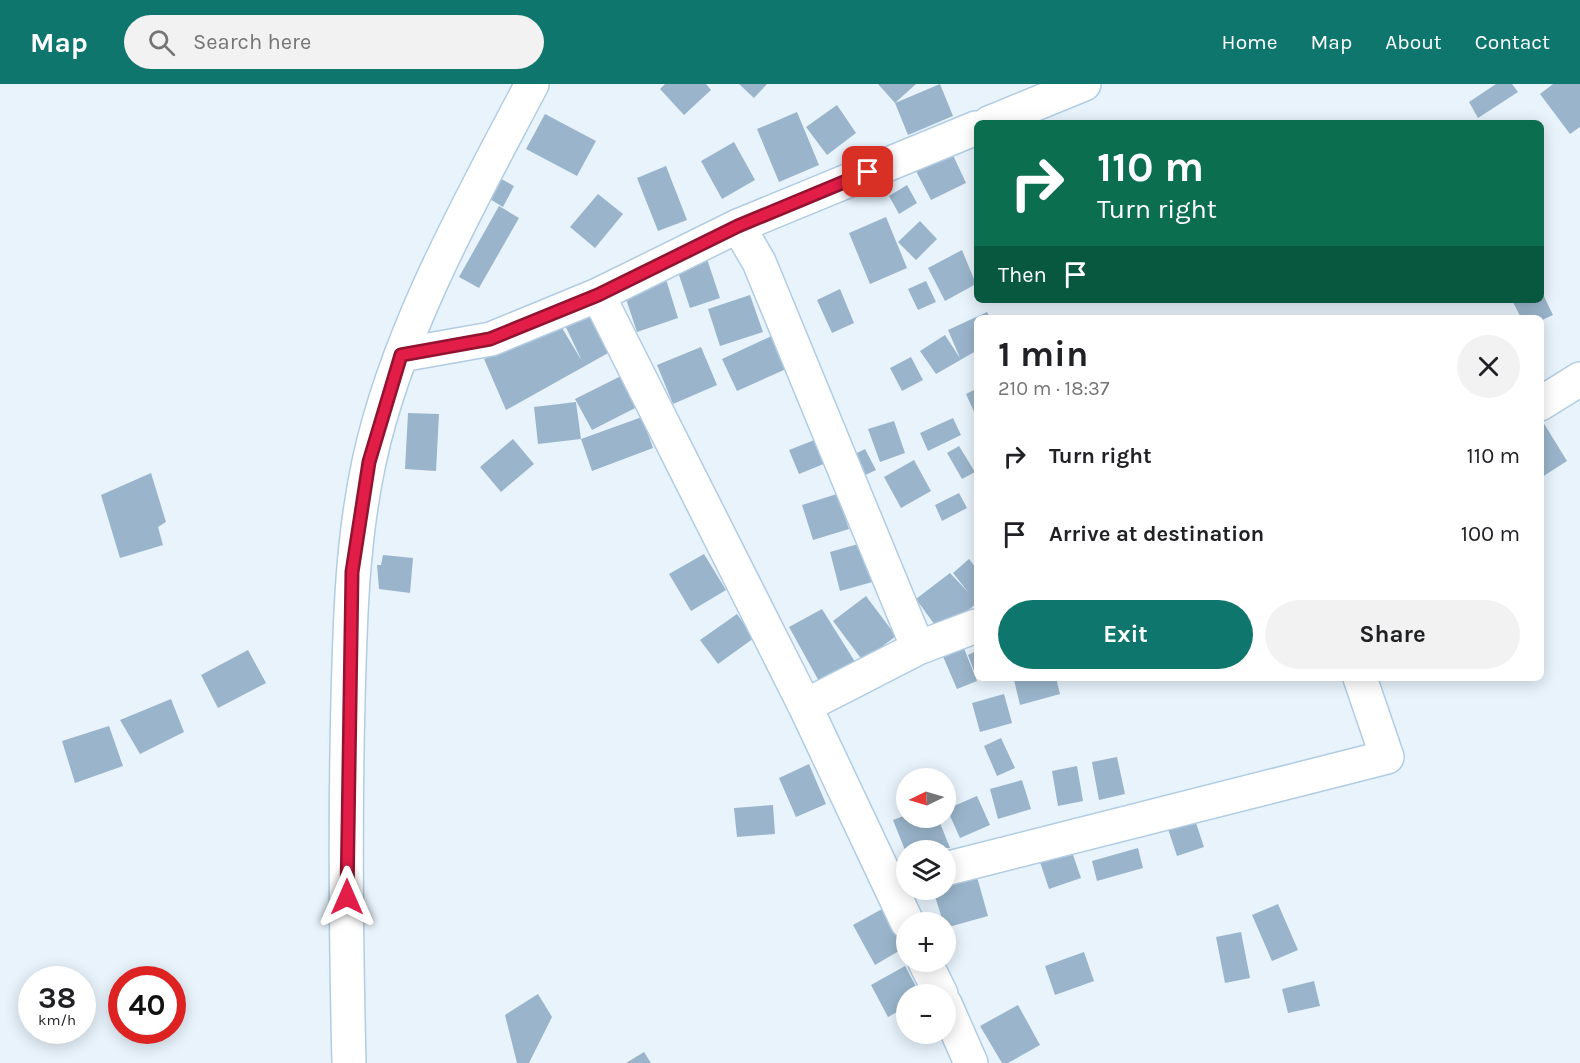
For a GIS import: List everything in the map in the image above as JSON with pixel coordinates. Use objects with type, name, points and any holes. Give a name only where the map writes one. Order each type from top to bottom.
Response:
[{"type":"street","points":[[349,1063],[347,752],[352,572],[369,462],[401,355],[446,250],[532,84]]},
{"type":"street","points":[[996,120],[1084,84]]},
{"type":"street","points":[[401,355],[490,339],[598,295],[738,226],[974,129]]},
{"type":"street","points":[[738,226],[759,262],[918,648]]},
{"type":"street","points":[[598,295],[805,706],[896,879]]},
{"type":"street","points":[[1544,402],[1580,379]]},
{"type":"street","points":[[805,706],[918,648],[974,627]]},
{"type":"street","points":[[956,866],[1387,757],[1361,681]]},
{"type":"street","points":[[956,1029],[971,1063]]},
{"type":"building","points":[[665,84],[706,84],[711,90],[684,115],[660,89]]},
{"type":"building","points":[[739,84],[767,84],[754,98]]},
{"type":"building","points":[[878,84],[916,84],[895,103]]},
{"type":"building","points":[[940,84],[953,116],[908,135],[895,103]]},
{"type":"building","points":[[1496,84],[1512,84],[1518,92],[1478,118],[1469,102]]},
{"type":"building","points":[[1553,84],[1580,84],[1580,127],[1570,134],[1540,94]]},
{"type":"building","points":[[837,105],[856,133],[827,155],[806,127]]},
{"type":"building","points":[[797,112],[819,165],[779,182],[757,129]]},
{"type":"building","points":[[545,114],[596,141],[577,176],[526,149]]},
{"type":"building","points":[[734,142],[755,180],[722,199],[701,161]]},
{"type":"building","points":[[952,153],[966,183],[931,200],[916,171]]},
{"type":"building","points":[[666,166],[687,220],[658,231],[637,178]]},
{"type":"building","points":[[496,176],[514,186],[503,207],[485,196]]},
{"type":"building","points":[[907,185],[917,203],[899,214],[889,196]]},
{"type":"building","points":[[598,194],[623,214],[595,248],[570,227]]},
{"type":"building","points":[[499,206],[519,218],[479,288],[459,277]]},
{"type":"building","points":[[886,217],[907,268],[870,284],[849,233]]},
{"type":"building","points":[[920,221],[937,239],[916,260],[898,242]]},
{"type":"building","points":[[962,250],[974,279],[974,285],[945,301],[928,268]]},
{"type":"building","points":[[705,253],[720,298],[690,308],[675,263]]},
{"type":"building","points":[[665,276],[678,318],[637,332],[623,290]]},
{"type":"building","points":[[926,281],[936,302],[918,310],[908,289]]},
{"type":"building","points":[[840,289],[854,323],[832,333],[817,300]]},
{"type":"building","points":[[750,295],[763,332],[720,346],[708,309]]},
{"type":"building","points":[[1544,296],[1553,315],[1544,319],[1544,315],[1520,315],[1514,303],[1544,303]]},
{"type":"building","points":[[588,308],[610,352],[506,410],[484,359],[525,343],[559,323],[582,361],[563,321]]},
{"type":"building","points":[[974,318],[974,352],[936,374],[920,351],[945,335],[960,358],[948,330]]},
{"type":"building","points":[[780,332],[795,365],[737,391],[722,359]]},
{"type":"building","points":[[701,347],[717,385],[673,404],[657,365]]},
{"type":"building","points":[[911,357],[923,380],[902,391],[890,368]]},
{"type":"building","points":[[629,372],[645,403],[592,430],[575,399]]},
{"type":"building","points":[[974,390],[974,412],[966,394]]},
{"type":"building","points":[[576,402],[581,439],[538,444],[534,407]]},
{"type":"building","points":[[408,413],[439,414],[436,471],[405,469]]},
{"type":"building","points":[[642,417],[653,448],[592,471],[581,439]]},
{"type":"building","points":[[953,418],[961,435],[928,451],[920,433]]},
{"type":"building","points":[[894,421],[905,453],[880,462],[868,429]]},
{"type":"building","points":[[1544,424],[1567,461],[1544,476]]},
{"type":"building","points":[[822,437],[831,461],[799,474],[789,450]]},
{"type":"building","points":[[513,439],[534,464],[501,492],[480,467]]},
{"type":"building","points":[[959,446],[974,473],[962,479],[947,453]]},
{"type":"building","points":[[865,449],[876,470],[861,477],[851,456]]},
{"type":"building","points":[[914,460],[931,491],[901,508],[884,477]]},
{"type":"building","points":[[151,473],[166,522],[158,527],[163,545],[120,558],[101,495]]},
{"type":"building","points":[[959,493],[967,508],[942,521],[935,505]]},
{"type":"building","points":[[837,494],[849,529],[813,540],[802,505]]},
{"type":"building","points":[[865,542],[876,581],[840,591],[830,552]]},
{"type":"building","points":[[704,554],[726,590],[691,611],[669,574]]},
{"type":"building","points":[[383,555],[413,558],[410,593],[379,589],[377,565],[381,565]]},
{"type":"building","points":[[969,559],[974,565],[974,606],[940,632],[916,599],[950,573],[969,593],[953,573]]},
{"type":"building","points":[[866,596],[896,636],[863,661],[833,621]]},
{"type":"building","points":[[822,609],[857,665],[820,683],[789,627]]},
{"type":"building","points":[[737,614],[754,638],[718,664],[700,640]]},
{"type":"building","points":[[959,636],[974,674],[974,681],[977,681],[957,689],[938,645]]},
{"type":"building","points":[[248,650],[266,683],[218,708],[201,675]]},
{"type":"building","points":[[974,652],[974,671],[968,655]]},
{"type":"building","points":[[1014,681],[1057,681],[1060,694],[1020,705]]},
{"type":"building","points":[[1004,694],[1012,723],[980,732],[972,703]]},
{"type":"building","points":[[171,699],[184,732],[140,754],[120,720]]},
{"type":"building","points":[[109,726],[123,766],[75,783],[62,741]]},
{"type":"building","points":[[1001,738],[1015,768],[997,776],[984,746]]},
{"type":"building","points":[[1117,757],[1125,794],[1099,800],[1092,762]]},
{"type":"building","points":[[809,764],[826,804],[796,817],[779,778]]},
{"type":"building","points":[[1077,766],[1083,801],[1058,806],[1052,771]]},
{"type":"building","points":[[1022,780],[1031,809],[998,819],[990,789]]},
{"type":"building","points":[[977,796],[990,825],[960,838],[956,828],[956,805]]},
{"type":"building","points":[[773,805],[775,834],[737,837],[734,808]]},
{"type":"building","points":[[1195,820],[1204,847],[1177,856],[1168,829]]},
{"type":"building","points":[[896,828],[942,828],[947,840],[901,840]]},
{"type":"building","points":[[1138,848],[1143,868],[1097,881],[1092,861]]},
{"type":"building","points":[[1071,849],[1081,878],[1049,889],[1039,859]]},
{"type":"building","points":[[977,877],[988,916],[956,925],[956,912],[940,912],[936,900],[956,900],[956,883]]},
{"type":"building","points":[[1278,904],[1298,950],[1272,961],[1252,915]]},
{"type":"building","points":[[882,909],[896,934],[896,953],[875,965],[853,925]]},
{"type":"building","points":[[1241,932],[1250,978],[1225,983],[1216,937]]},
{"type":"building","points":[[1084,952],[1094,981],[1055,995],[1045,966]]},
{"type":"building","points":[[896,971],[908,972],[915,984],[896,984],[896,1013],[888,1017],[871,985]]},
{"type":"building","points":[[1314,981],[1320,1006],[1288,1013],[1282,989]]},
{"type":"building","points":[[538,994],[552,1017],[529,1063],[517,1063],[505,1015]]},
{"type":"building","points":[[1018,1005],[1040,1045],[1008,1063],[1002,1063],[980,1026]]},
{"type":"building","points":[[644,1052],[651,1063],[626,1063]]},
{"type":"route","points":[[347,897],[347,740],[352,572],[369,462],[401,355],[490,339],[598,295],[738,226],[868,172]]}]
